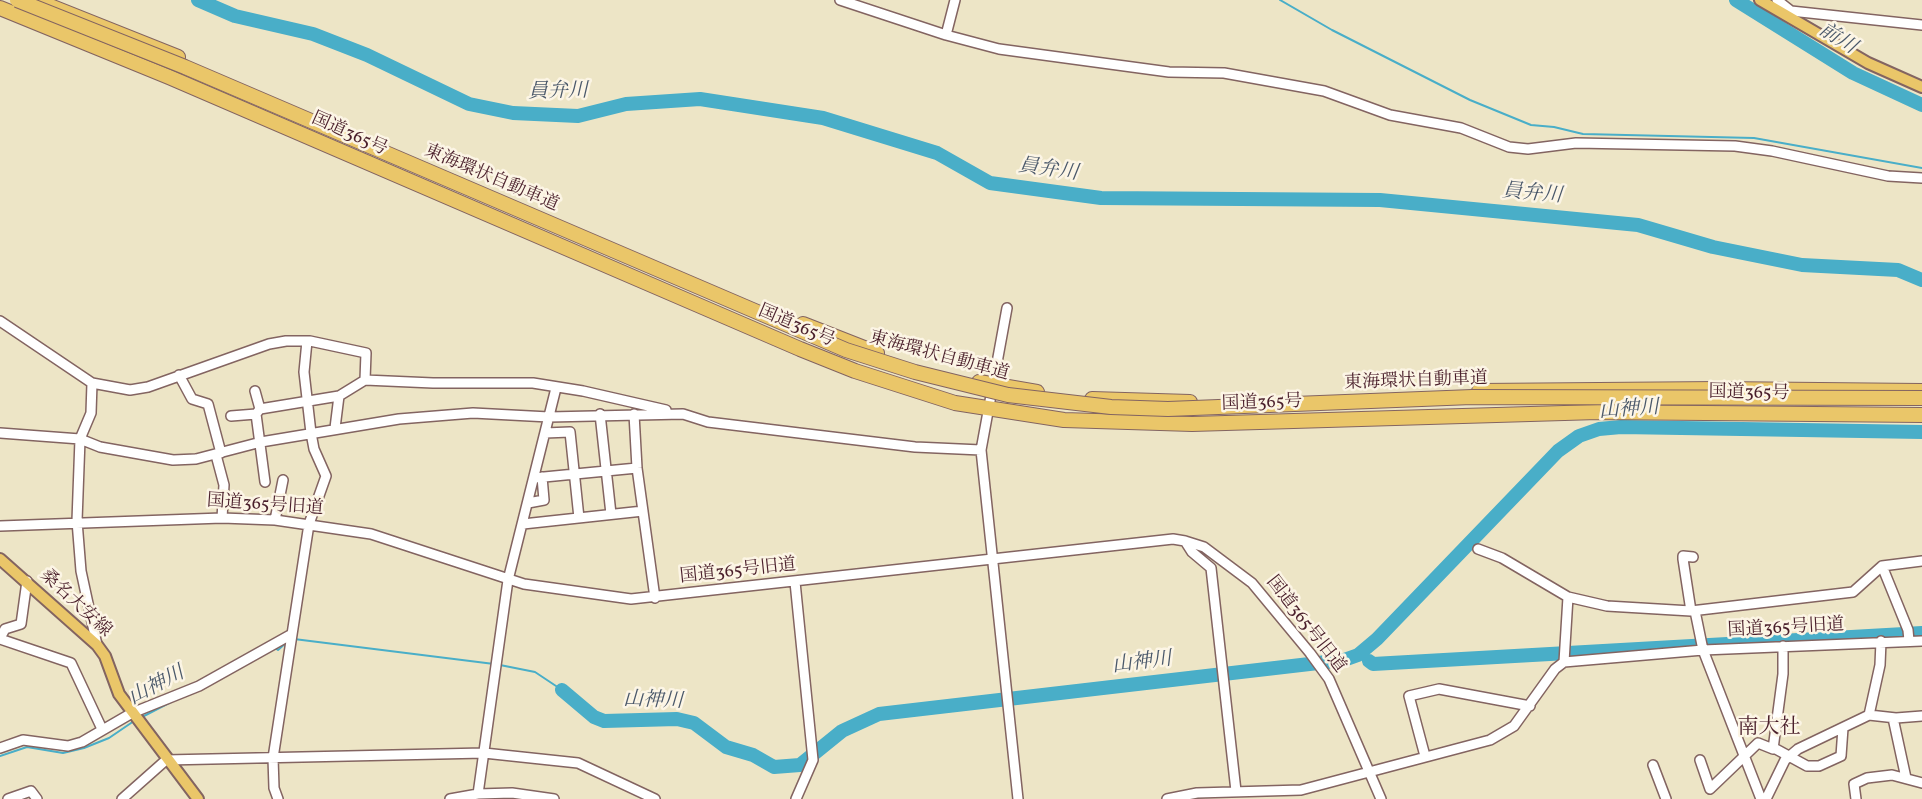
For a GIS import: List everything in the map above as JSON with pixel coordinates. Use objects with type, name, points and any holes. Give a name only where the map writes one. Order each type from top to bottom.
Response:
[{"type":"highway","name":"東海環状自動車道","points":[[18,0],[174,62],[846,350],[915,372],[1008,395],[1100,406],[1168,409],[1472,397],[1922,398]]},
{"type":"highway","name":"国道365号","points":[[35,0],[182,59],[809,327],[898,360],[992,384],[1068,396],[1168,402],[1530,390],[1922,391]]},
{"type":"highway","name":"国道365号","points":[[0,8],[169,77],[800,349],[906,389],[987,409],[1064,420],[1192,424],[1598,412],[1922,415]]},
{"type":"main road","points":[[1760,0],[1789,14],[1868,63],[1922,87]]},
{"type":"main road","name":"桑名大安線","points":[[0,559],[97,645],[105,656],[119,694],[166,760],[198,799]]},
{"type":"street","points":[[840,0],[946,35],[999,49],[1059,59],[1169,72],[1224,73],[1324,91],[1390,114],[1461,128],[1509,147],[1528,149],[1576,143],[1735,146],[1772,151],[1888,176],[1922,178]]},
{"type":"street","points":[[946,35],[955,0]]},
{"type":"street","points":[[1778,0],[1789,14],[1922,25]]},
{"type":"street","points":[[1007,308],[981,450],[1018,799]]},
{"type":"street","points":[[0,321],[93,383],[130,390],[148,387],[269,344],[286,341],[307,341],[366,353],[365,380]]},
{"type":"street","points":[[278,799],[274,788],[273,758],[309,524],[326,476],[314,449],[311,433],[309,399],[304,372],[307,341]]},
{"type":"street","points":[[179,375],[192,399],[208,404],[224,485],[222,518]]},
{"type":"street","points":[[231,416],[258,412],[309,399],[339,396],[365,380],[522,383],[583,391],[708,422],[906,446],[981,450]]},
{"type":"street","points":[[93,383],[91,413],[80,439],[77,521],[81,571],[97,645]]},
{"type":"street","points":[[486,795],[484,753],[508,580],[528,503],[538,478],[545,433],[556,387]]},
{"type":"street","points":[[255,391],[265,482]]},
{"type":"street","points":[[335,428],[339,396]]},
{"type":"street","points":[[0,433],[80,439],[100,447],[173,460],[218,454],[259,442],[335,428],[399,419],[473,413],[549,417],[600,414],[683,414]]},
{"type":"street","points":[[600,414],[612,514]]},
{"type":"street","points":[[634,414],[637,468],[655,598]]},
{"type":"street","points":[[545,433],[570,432],[579,518]]},
{"type":"street","points":[[538,478],[637,468]]},
{"type":"street","points":[[528,503],[544,500],[538,478]]},
{"type":"street","points":[[275,520],[283,480]]},
{"type":"street","points":[[523,524],[643,511]]},
{"type":"street","name":"国道365号旧道","points":[[0,525],[222,518],[275,520],[371,534],[508,580],[621,598],[655,598],[1173,539],[1185,541],[1204,547],[1263,593],[1329,679],[1381,799]]},
{"type":"street","points":[[1185,541],[1192,552],[1211,568],[1236,792]]},
{"type":"street","points":[[1478,549],[1502,558],[1568,597],[1607,606],[1693,611],[1853,592],[1882,566],[1922,561]]},
{"type":"street","points":[[1693,557],[1683,556],[1683,559],[1702,646],[1761,799]]},
{"type":"street","points":[[1882,566],[1909,636]]},
{"type":"street","points":[[27,581],[21,624],[5,629],[0,639],[71,663],[102,729]]},
{"type":"street","points":[[795,582],[812,755],[796,799]]},
{"type":"street","points":[[1167,799],[1236,792],[1301,790],[1367,770],[1499,736],[1514,726],[1564,656],[1568,597]]},
{"type":"street","points":[[0,748],[23,740],[68,746],[82,741],[102,729],[199,686],[292,634]]},
{"type":"street","name":"国道365号旧道","points":[[1564,656],[1702,646],[1783,646],[1881,641],[1909,636],[1922,641]]},
{"type":"street","points":[[1869,715],[1880,665],[1881,641]]},
{"type":"street","points":[[1774,748],[1783,674],[1783,646]]},
{"type":"street","points":[[1425,756],[1408,696],[1438,689],[1530,706]]},
{"type":"street","points":[[1766,799],[1785,760],[1798,749],[1869,715],[1893,718],[1922,716]]},
{"type":"street","points":[[1893,718],[1906,778]]},
{"type":"street","points":[[1700,760],[1712,794],[1758,743],[1774,748],[1807,765],[1819,766],[1840,756],[1843,728]]},
{"type":"street","points":[[122,799],[166,760],[484,753],[578,763],[655,799]]},
{"type":"street","points":[[1653,765],[1666,799]]},
{"type":"street","points":[[1856,799],[1854,783],[1867,778],[1892,775],[1922,783]]},
{"type":"street","points":[[268,799],[274,788]]},
{"type":"street","points":[[8,799],[31,791],[37,799]]},
{"type":"street","points":[[450,799],[512,793],[554,799]]},
{"type":"waterway","name":"員弁川","points":[[198,0],[235,16],[313,34],[367,55],[469,104],[513,113],[578,116],[626,104],[700,99],[823,118],[937,153],[990,183],[1101,198],[1380,200],[1638,225],[1713,247],[1802,265],[1898,270],[1922,280]]},
{"type":"waterway","points":[[1280,0],[1332,30],[1470,100],[1531,125],[1554,127],[1583,134],[1754,138],[1922,168]]},
{"type":"waterway","name":"前川","points":[[1736,0],[1853,73],[1922,105]]},
{"type":"waterway","name":"山神川","points":[[562,690],[594,717],[604,721],[677,719],[694,723],[726,747],[753,755],[774,767],[800,765],[842,731],[879,714],[1344,660],[1358,655],[1377,639],[1558,451],[1579,436],[1599,429],[1621,427],[1922,432]]},
{"type":"waterway","name":"山神川","points":[[1369,661],[1373,664],[1922,633]]},
{"type":"waterway","name":"山神川","points":[[294,639],[494,664]]},
{"type":"waterway","name":"山神川","points":[[275,648],[278,650],[287,642]]},
{"type":"waterway","name":"山神川","points":[[500,665],[535,672],[562,690]]},
{"type":"waterway","name":"山神川","points":[[142,717],[171,702]]},
{"type":"waterway","name":"山神川","points":[[0,756],[27,747],[63,753],[84,748],[109,738],[134,721]]},
{"type":"district","name":"南大社","points":[[1769,729]]}]
